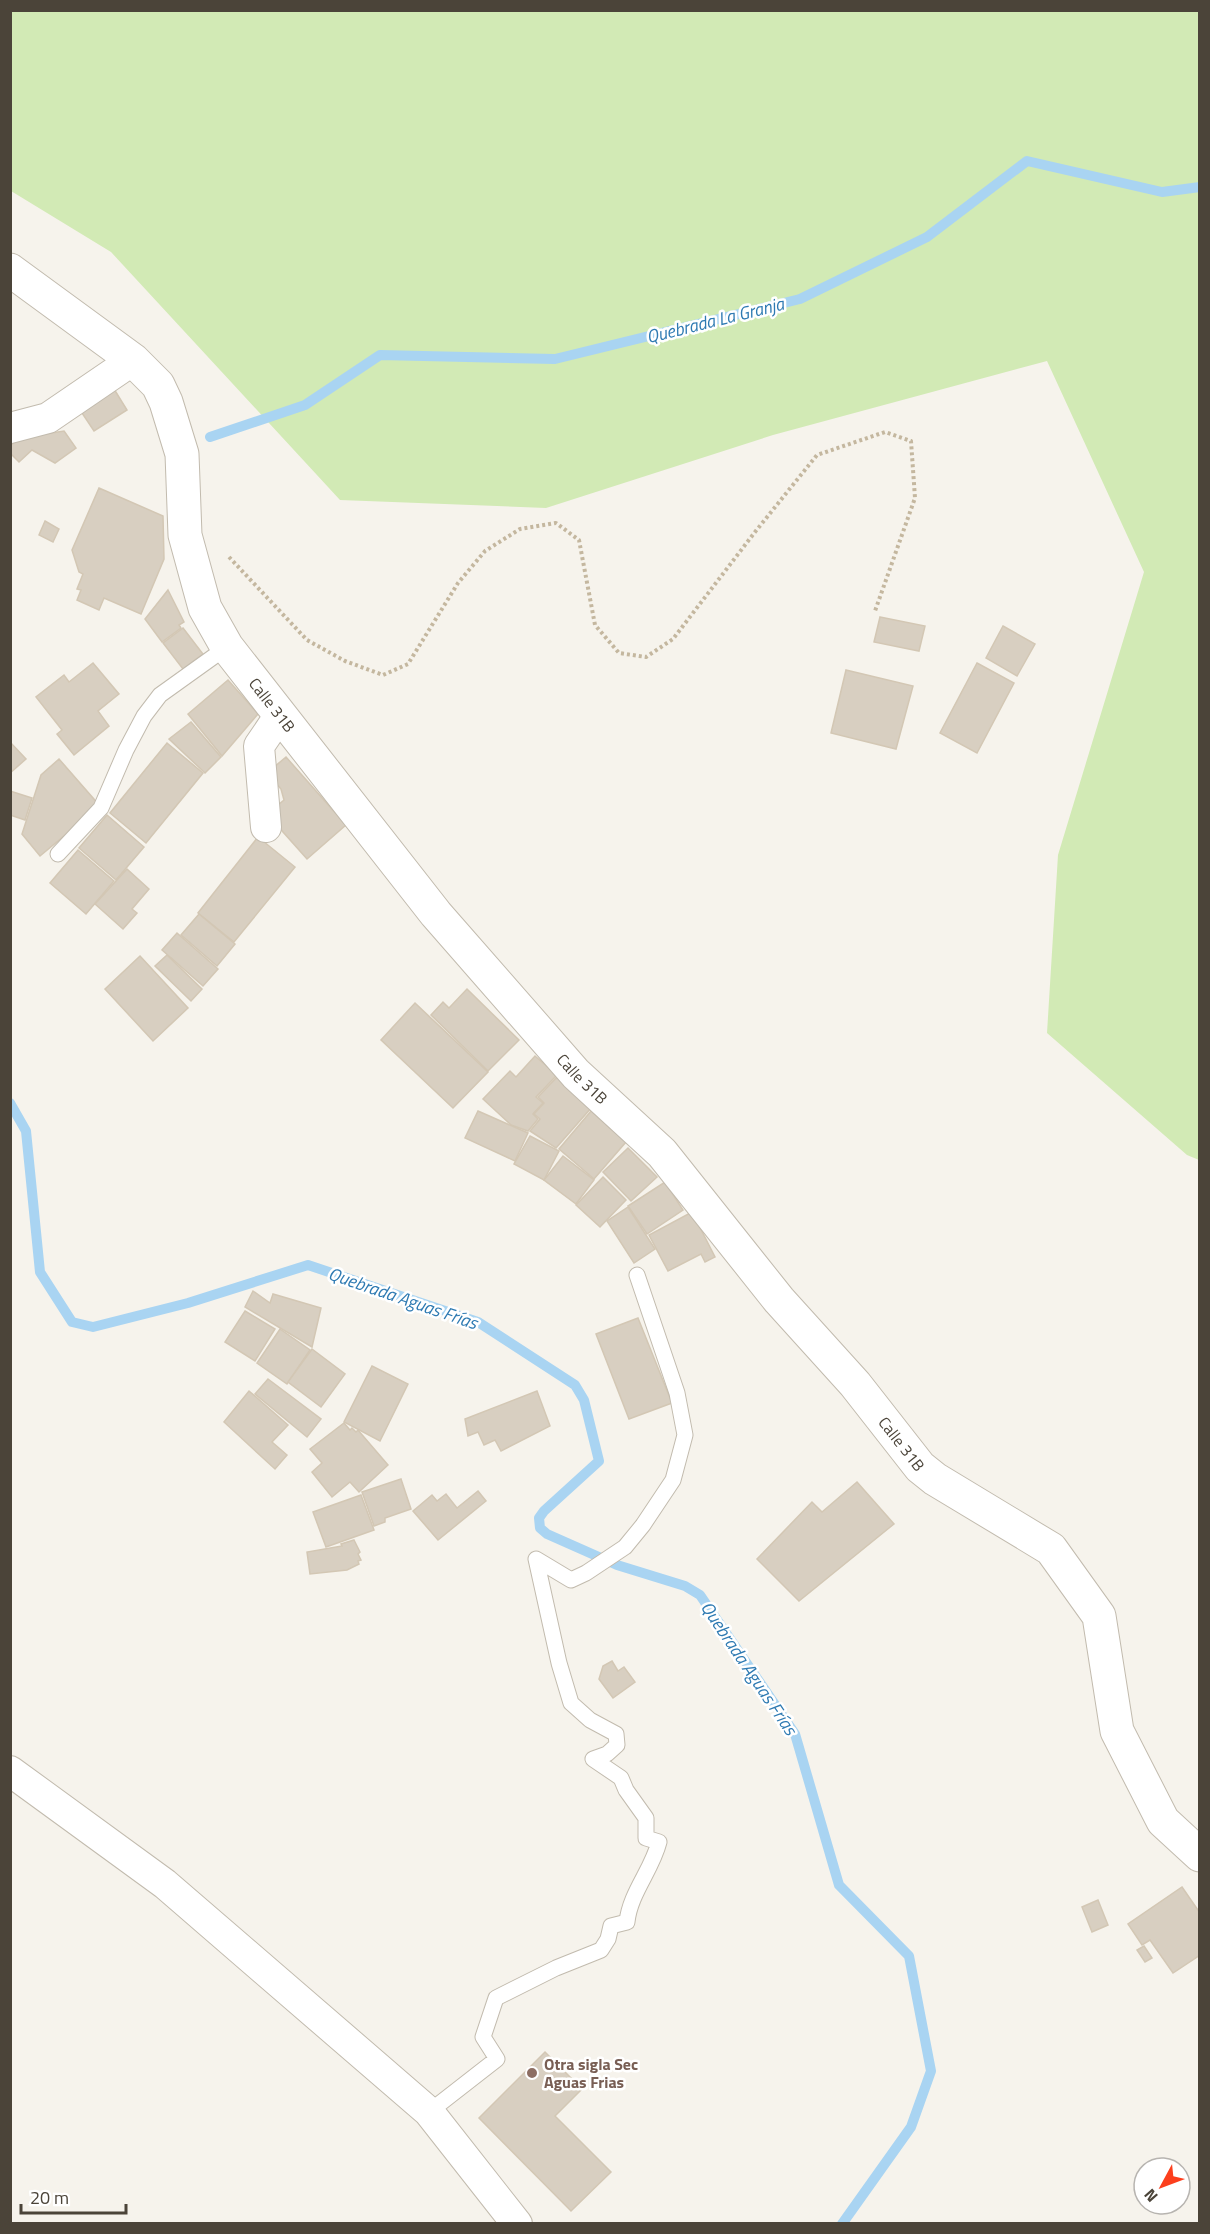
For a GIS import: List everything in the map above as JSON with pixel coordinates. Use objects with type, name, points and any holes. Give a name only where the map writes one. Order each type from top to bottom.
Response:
[{"type":"street","name":"Calle 31B","points":[[10,270],[133,360],[158,385],[166,402],[182,454],[185,535],[205,608],[226,647],[436,914],[576,1074],[662,1154],[779,1300],[855,1384],[920,1467],[935,1479],[1051,1549],[1099,1616],[1117,1731],[1163,1821],[1200,1855]]},
{"type":"street","points":[[10,428],[48,418],[133,360]]},
{"type":"street","points":[[266,827],[259,746],[280,715]]},
{"type":"street","points":[[10,1771],[165,1884],[429,2112],[517,2223]]},
{"type":"lane","points":[[58,854],[101,808],[126,750],[144,716],[160,695],[226,647]]},
{"type":"lane","points":[[429,2112],[497,2059],[483,2037],[496,1998],[556,1968],[601,1950],[608,1940],[611,1926],[627,1922],[628,1909],[656,1854],[659,1842],[646,1838],[646,1818],[626,1790],[621,1778],[593,1760],[607,1754],[617,1745],[616,1734],[590,1720],[571,1703],[558,1663],[536,1559],[571,1580],[586,1573],[625,1547],[643,1525],[673,1480],[685,1435],[679,1404],[637,1275]]},
{"type":"path","points":[[225,554],[307,640],[345,661],[383,675],[408,664],[458,583],[485,551],[520,529],[556,523],[579,540],[596,625],[619,653],[646,657],[673,639],[754,532],[817,455],[885,432],[911,441],[915,498],[875,611]]},
{"type":"green space","points":[[10,11],[1199,11],[1199,1160],[1187,1155],[1047,1033],[1058,855],[1144,572],[1047,361],[773,435],[546,508],[340,500],[111,252],[11,191]]},
{"type":"building","points":[[114,389],[127,410],[94,431],[80,410]]},
{"type":"building","points":[[64,431],[76,448],[55,463],[32,450],[19,462],[10,453],[10,446],[19,438]]},
{"type":"building","points":[[99,488],[163,516],[164,559],[141,614],[104,598],[99,610],[77,600],[81,590],[77,589],[83,574],[79,572],[72,550]]},
{"type":"building","points":[[45,521],[59,529],[53,542],[39,535]]},
{"type":"building","points":[[168,590],[184,622],[179,625],[181,628],[162,642],[145,619]]},
{"type":"building","points":[[880,617],[925,626],[919,651],[874,642]]},
{"type":"building","points":[[1003,626],[1035,644],[1017,676],[986,658]]},
{"type":"building","points":[[183,628],[203,654],[183,669],[163,643]]},
{"type":"building","points":[[93,663],[119,694],[98,711],[109,726],[74,755],[57,734],[62,730],[36,697],[64,675],[69,682]]},
{"type":"building","points":[[977,663],[1014,683],[977,753],[940,733]]},
{"type":"building","points":[[846,670],[913,686],[896,749],[831,733]]},
{"type":"building","points":[[228,680],[258,714],[222,756],[188,714]]},
{"type":"building","points":[[191,722],[221,757],[205,773],[169,739]]},
{"type":"building","points":[[10,742],[26,759],[10,773]]},
{"type":"building","points":[[167,743],[203,773],[146,843],[110,813]]},
{"type":"building","points":[[286,757],[346,825],[307,859],[267,814],[284,800],[281,789],[267,773]]},
{"type":"building","points":[[59,759],[100,806],[40,856],[22,834],[41,775]]},
{"type":"building","points":[[10,791],[32,798],[25,820],[10,815]]},
{"type":"building","points":[[107,815],[144,847],[116,880],[79,848]]},
{"type":"building","points":[[258,837],[295,867],[234,942],[198,913]]},
{"type":"building","points":[[78,850],[114,881],[86,914],[50,883]]},
{"type":"building","points":[[127,869],[149,889],[132,909],[137,913],[123,929],[95,904]]},
{"type":"building","points":[[199,914],[235,944],[217,966],[181,935]]},
{"type":"building","points":[[177,933],[218,969],[203,986],[162,950]]},
{"type":"building","points":[[167,955],[202,989],[191,1001],[155,966]]},
{"type":"building","points":[[140,956],[188,1008],[153,1041],[105,989]]},
{"type":"building","points":[[467,989],[519,1040],[488,1071],[431,1015],[443,1002],[449,1008]]},
{"type":"building","points":[[415,1003],[488,1072],[453,1108],[381,1040]]},
{"type":"building","points":[[535,1056],[557,1075],[536,1097],[543,1103],[533,1114],[538,1119],[528,1131],[511,1125],[483,1099],[510,1071],[516,1077]]},
{"type":"building","points":[[558,1076],[592,1107],[556,1148],[530,1131],[540,1119],[534,1114],[544,1103],[538,1097]]},
{"type":"building","points":[[478,1111],[528,1133],[515,1161],[465,1138]]},
{"type":"building","points":[[591,1111],[626,1142],[594,1179],[559,1149]]},
{"type":"building","points":[[530,1136],[559,1151],[544,1180],[514,1164]]},
{"type":"building","points":[[628,1148],[657,1177],[631,1201],[603,1172]]},
{"type":"building","points":[[563,1156],[594,1180],[576,1204],[544,1180]]},
{"type":"building","points":[[603,1177],[626,1200],[600,1227],[576,1205]]},
{"type":"building","points":[[665,1182],[683,1210],[647,1234],[628,1206]]},
{"type":"building","points":[[628,1207],[655,1249],[634,1263],[607,1221]]},
{"type":"building","points":[[692,1212],[715,1257],[705,1262],[701,1254],[668,1271],[649,1235]]},
{"type":"building","points":[[253,1291],[270,1303],[273,1294],[321,1308],[312,1347],[245,1307]]},
{"type":"building","points":[[245,1311],[275,1329],[255,1361],[225,1342]]},
{"type":"building","points":[[638,1318],[672,1403],[629,1419],[596,1334]]},
{"type":"building","points":[[280,1329],[310,1350],[287,1384],[257,1363]]},
{"type":"building","points":[[312,1349],[345,1374],[321,1407],[288,1382]]},
{"type":"building","points":[[372,1366],[408,1384],[380,1441],[344,1422]]},
{"type":"building","points":[[268,1379],[321,1419],[307,1437],[255,1394]]},
{"type":"building","points":[[249,1391],[288,1425],[272,1442],[287,1455],[275,1469],[224,1422]]},
{"type":"building","points":[[537,1391],[550,1426],[501,1451],[495,1440],[484,1445],[478,1432],[468,1436],[465,1419]]},
{"type":"building","points":[[344,1423],[350,1430],[352,1428],[356,1432],[358,1430],[388,1465],[359,1492],[350,1482],[332,1497],[312,1472],[322,1463],[310,1449]]},
{"type":"building","points":[[401,1479],[411,1509],[385,1518],[385,1522],[374,1526],[362,1492]]},
{"type":"building","points":[[857,1482],[894,1524],[799,1601],[757,1559],[812,1502],[822,1512]]},
{"type":"building","points":[[478,1491],[486,1501],[438,1540],[413,1511],[432,1495],[437,1501],[446,1494],[457,1508]]},
{"type":"building","points":[[361,1495],[374,1530],[326,1547],[313,1512]]},
{"type":"building","points":[[354,1540],[360,1552],[358,1554],[361,1560],[358,1561],[359,1564],[347,1570],[310,1574],[307,1552],[342,1546],[341,1544]]},
{"type":"building","points":[[612,1661],[618,1671],[624,1667],[635,1682],[613,1698],[599,1679],[603,1666]]},
{"type":"building","points":[[1182,1887],[1200,1913],[1200,1955],[1173,1973],[1150,1940],[1142,1945],[1128,1924]]},
{"type":"building","points":[[1098,1900],[1108,1925],[1092,1932],[1082,1907]]},
{"type":"building","points":[[1144,1946],[1152,1958],[1145,1962],[1137,1950]]},
{"type":"building","points":[[545,2052],[582,2089],[555,2116],[611,2172],[571,2211],[479,2118]]},
{"type":"waterway","name":"Quebrada La Granja","points":[[210,437],[305,405],[380,355],[555,359],[800,299],[927,237],[1027,161],[1162,192],[1200,187]]},
{"type":"waterway","name":"Quebrada Aguas Frías","points":[[10,1103],[26,1131],[40,1272],[72,1322],[93,1327],[188,1303],[308,1265],[478,1322],[575,1385],[584,1400],[599,1461],[544,1511],[539,1518],[540,1528],[547,1534],[617,1565],[685,1586],[700,1595],[795,1734],[839,1885],[909,1956],[931,2071],[911,2127],[842,2224]]},
{"type":"place","name":"Otra sigla Sec Aguas Frias","points":[[532,2073]]}]
